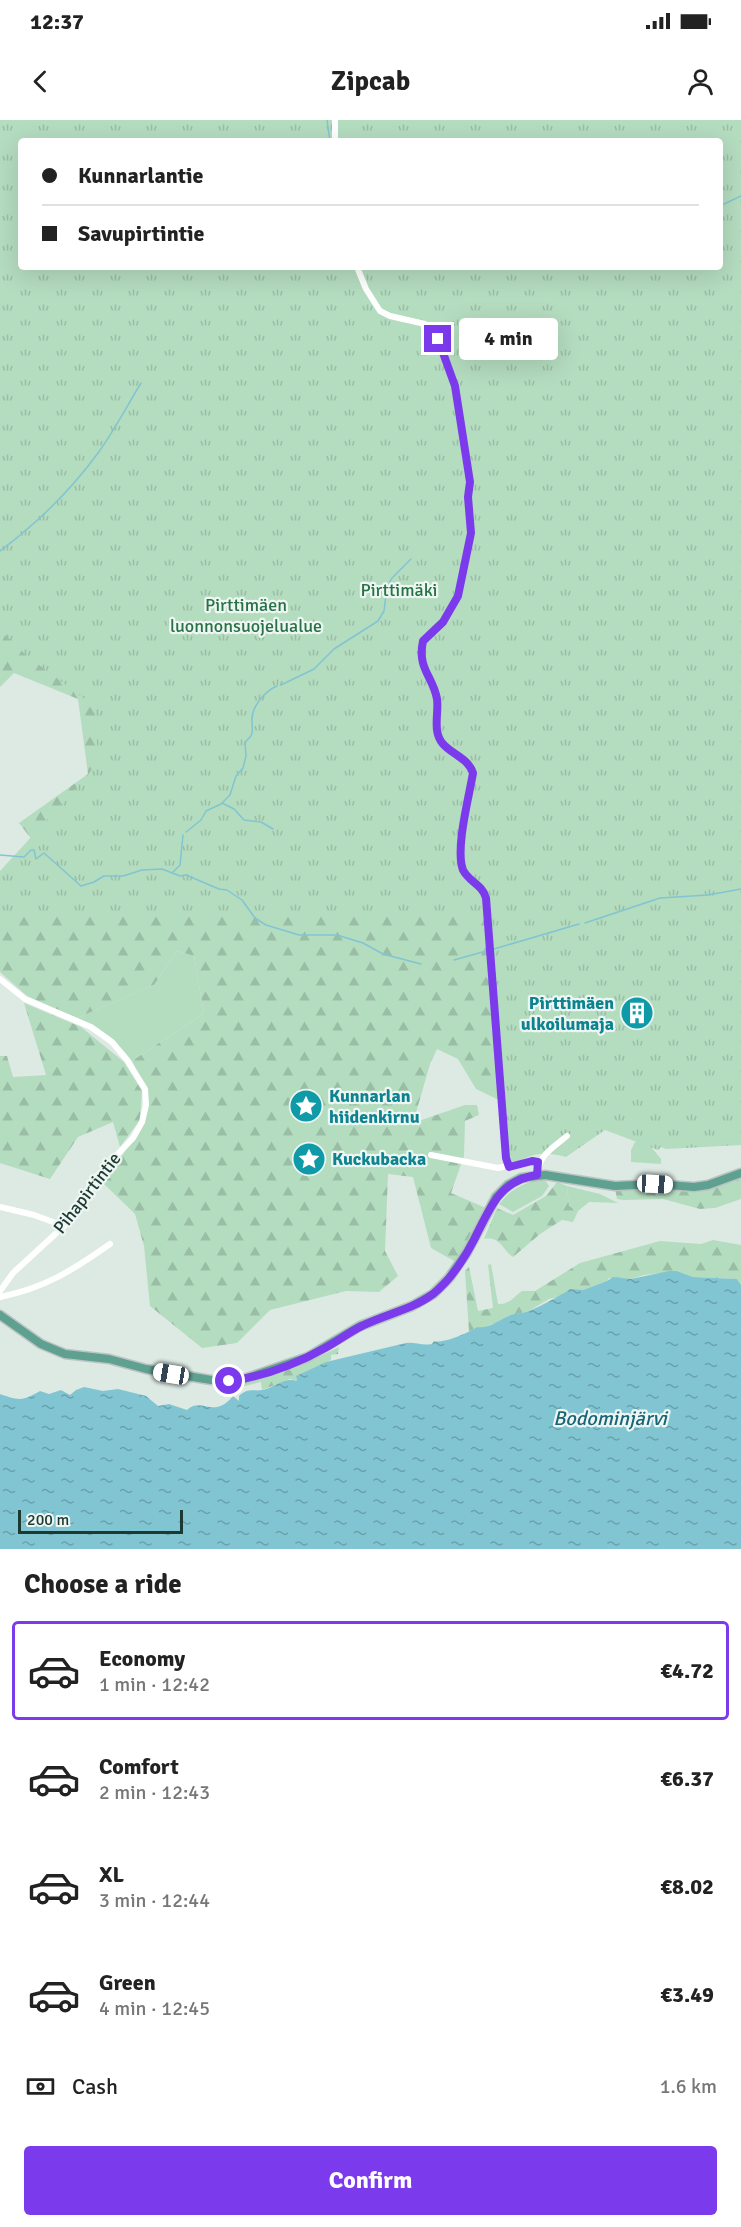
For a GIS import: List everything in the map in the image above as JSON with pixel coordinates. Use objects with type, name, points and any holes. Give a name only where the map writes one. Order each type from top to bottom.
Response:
[{"type":"main road","points":[[0,1315],[41,1344],[65,1354],[109,1359],[146,1369],[229,1381],[255,1376],[308,1357],[360,1326],[412,1306],[433,1294],[457,1268],[496,1197],[513,1182],[537,1175],[615,1186],[655,1184],[694,1187],[708,1185],[741,1173]]},
{"type":"street","points":[[335,120],[335,138]]},
{"type":"street","points":[[358,270],[373,302],[380,311],[390,316],[426,324],[431,328],[440,341],[455,386],[470,482],[468,497],[471,533],[458,596],[443,622],[423,641],[423,665],[436,696],[439,737],[443,744],[465,761],[473,773],[460,850],[461,863],[465,873],[484,891],[486,898],[506,1158],[509,1167]]},
{"type":"street","name":"Pihapirtintie","points":[[0,979],[25,999],[91,1027],[112,1042],[127,1060],[145,1089],[146,1105],[142,1122],[133,1137],[96,1176],[82,1204],[64,1226],[13,1273],[0,1291]]},
{"type":"street","points":[[537,1175],[538,1162],[543,1155],[567,1136]]},
{"type":"street","points":[[430,1155],[498,1168],[532,1161],[538,1162]]},
{"type":"street","points":[[0,1207],[34,1215],[64,1226]]},
{"type":"street","points":[[0,1297],[19,1293],[63,1276],[110,1244]]},
{"type":"green space","name":"Pirttimäen luonnonsuojelualue","points":[[0,120],[18,138],[18,270],[23,270],[485,913],[499,1100],[476,1089],[458,1059],[437,1049],[430,1064],[413,1123],[465,1105],[477,1105],[479,1115],[465,1121],[464,1156],[451,1193],[486,1208],[456,1262],[431,1248],[413,1177],[388,1174],[385,1251],[398,1276],[379,1292],[346,1291],[270,1310],[237,1343],[202,1348],[150,1306],[144,1246],[135,1214],[103,1183],[144,1124],[147,1091],[132,1061],[204,1013],[194,956],[177,951],[154,985],[77,1018],[27,996],[0,972],[0,876],[33,841],[19,823],[88,774],[78,699],[14,673],[0,687]]},
{"type":"green space","name":"Pirttimäki","points":[[0,120],[741,120],[741,1145],[666,1149],[661,1147],[658,1150],[605,1130],[566,1157],[549,1154],[535,1155],[506,1167],[494,1051],[485,913],[64,914],[0,912],[0,871],[88,775],[98,760],[94,706],[27,656],[0,630]]},
{"type":"green space","points":[[177,951],[194,956],[204,1013],[132,1061],[108,1036],[77,1018],[154,985]]},
{"type":"green space","points":[[24,1003],[81,1027],[124,1062],[142,1091],[140,1120],[120,1147],[113,1122],[78,1137],[50,1179],[0,1163],[0,1056],[7,1056],[13,1077],[46,1075]]},
{"type":"green space","points":[[635,1142],[648,1143],[661,1159],[661,1164],[631,1162],[631,1150]]},
{"type":"green space","points":[[741,1176],[741,1199],[715,1208],[700,1209],[663,1199],[617,1199],[615,1188],[650,1186],[696,1189]]},
{"type":"green space","points":[[540,1180],[546,1181],[549,1186],[542,1196],[513,1212],[499,1204],[517,1188]]},
{"type":"green space","points":[[557,1182],[567,1186],[569,1206],[578,1211],[573,1222],[562,1220],[540,1234],[513,1257],[498,1242],[484,1239],[497,1208],[513,1215],[546,1196]]},
{"type":"green space","points":[[567,1186],[600,1194],[618,1203],[589,1202],[578,1211],[569,1206]]},
{"type":"green space","points":[[713,1240],[741,1245],[741,1285],[737,1279],[693,1277],[677,1271],[631,1279],[609,1278],[607,1281],[583,1290],[566,1291],[560,1297],[549,1299],[529,1311],[508,1316],[503,1320],[482,1328],[477,1327],[469,1332],[465,1271],[469,1267],[478,1311],[493,1308],[488,1265],[491,1264],[498,1304],[502,1304],[509,1302],[522,1291],[535,1291],[580,1263],[660,1241],[701,1244]]},
{"type":"green space","points":[[339,1347],[338,1354],[331,1355],[331,1360],[296,1376],[297,1381],[290,1379],[262,1390],[261,1382],[234,1389],[229,1385],[272,1375]]},
{"type":"water","name":"Bodominjärvi","points":[[677,1271],[693,1277],[737,1279],[741,1285],[741,1549],[0,1549],[0,1394],[21,1399],[40,1391],[49,1394],[61,1390],[70,1395],[84,1387],[103,1391],[118,1389],[146,1396],[158,1406],[169,1404],[187,1410],[197,1405],[220,1406],[233,1396],[239,1401],[239,1396],[249,1390],[270,1388],[288,1380],[297,1381],[296,1376],[326,1362],[406,1343],[432,1344],[434,1341],[438,1342],[462,1335],[477,1327],[486,1327],[511,1315],[529,1311],[570,1289],[583,1290],[613,1277],[631,1279]]},
{"type":"waterway","points":[[327,120],[330,138]]},
{"type":"waterway","points":[[723,205],[741,196]]},
{"type":"waterway","points":[[0,551],[40,518],[88,467],[141,383]]},
{"type":"waterway","points":[[281,685],[314,669],[334,649],[378,621],[384,611],[387,587],[392,578],[411,559]]},
{"type":"waterway","points":[[186,832],[201,820],[206,811],[221,804],[230,795],[236,776],[243,768],[246,756],[245,742],[252,732],[252,716],[256,705],[272,688],[277,686]]},
{"type":"waterway","points":[[222,803],[234,809],[244,820],[261,822],[273,829]]},
{"type":"waterway","points":[[172,873],[180,865],[183,835]]},
{"type":"waterway","points":[[0,855],[24,857],[34,850],[36,859],[44,853],[81,886],[104,876],[123,876],[142,870],[162,869],[180,876],[186,875],[219,889],[227,890],[242,900],[255,918],[266,925],[299,935],[337,935],[363,943],[383,954],[421,964]]},
{"type":"waterway","points":[[585,923],[660,898],[708,895],[741,889]]},
{"type":"waterway","points":[[494,949],[579,924]]},
{"type":"waterway","points":[[454,960],[486,951]]},
{"type":"place","name":"Pirttimäen ulkoilumaja","points":[[637,1013]]},
{"type":"place","name":"Kunnarlan hiidenkirnu","points":[[306,1106]]},
{"type":"place","name":"Kuckubacka","points":[[309,1159]]},
{"type":"route","points":[[229,1381],[244,1379],[290,1365],[324,1349],[360,1326],[412,1306],[433,1294],[457,1268],[496,1197],[513,1182],[527,1176],[537,1175],[538,1162],[532,1161],[509,1167],[506,1158],[486,898],[484,891],[465,873],[461,863],[460,850],[473,773],[471,767],[443,744],[439,737],[436,696],[423,665],[423,641],[443,622],[458,596],[471,533],[468,514],[470,482],[455,386],[453,375],[438,339]]}]
